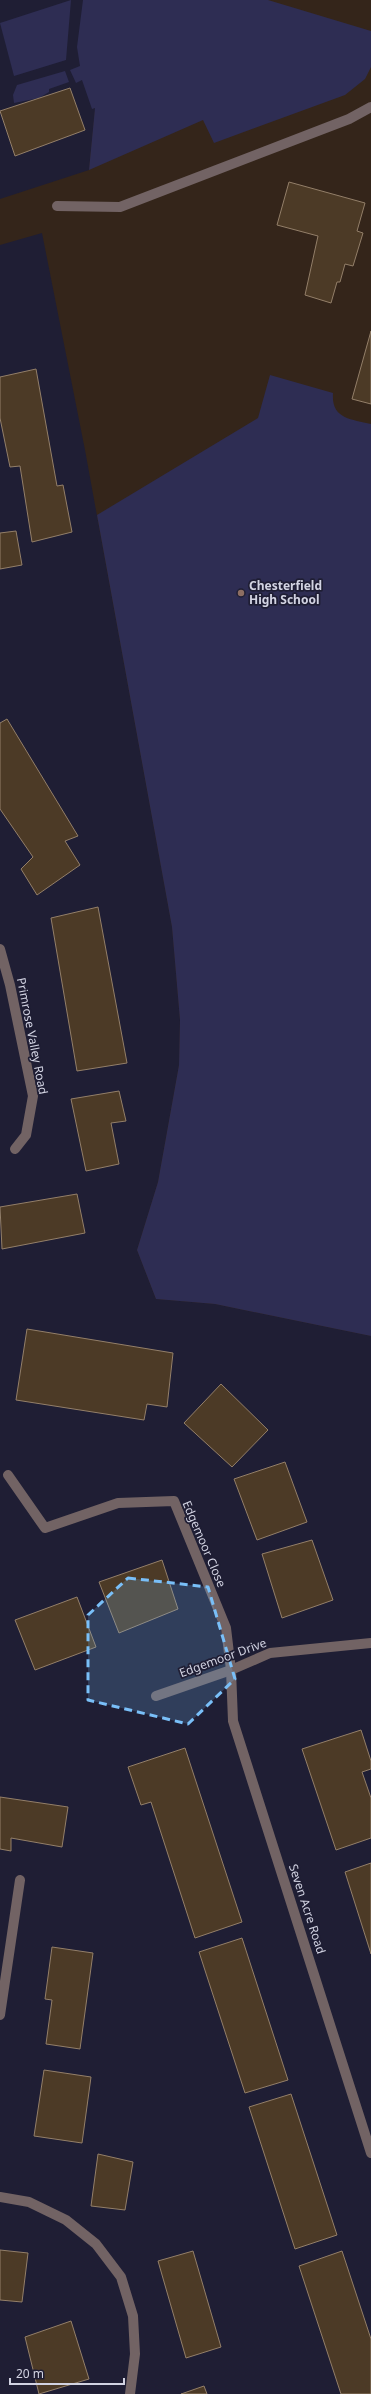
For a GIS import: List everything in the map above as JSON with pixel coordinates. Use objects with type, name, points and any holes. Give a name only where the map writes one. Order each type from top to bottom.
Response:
[{"type":"street","points":[[57,206],[120,206],[342,122],[362,114],[371,107]]},
{"type":"street","name":"Primrose Valley Road","points":[[0,949],[10,985],[33,1096],[26,1135],[15,1149]]},
{"type":"street","name":"Edgemoor Close","points":[[8,1475],[45,1528],[118,1503],[174,1501],[226,1628],[231,1670]]},
{"type":"street","name":"Edgemoor Drive","points":[[156,1696],[231,1670],[270,1653],[371,1643]]},
{"type":"street","name":"Seven Acre Road","points":[[231,1670],[233,1721],[371,2153]]},
{"type":"street","points":[[0,2015],[20,1880]]},
{"type":"street","points":[[0,2197],[29,2202],[66,2220],[96,2244],[121,2277],[133,2316],[135,2354],[130,2394]]},
{"type":"highlighted area","points":[[128,1578],[208,1587],[235,1679],[188,1724],[88,1700],[88,1615]]},
{"type":"shaded area","points":[[71,0],[66,60],[14,76],[0,23]]},
{"type":"shaded area","points":[[83,0],[268,0],[371,31],[371,67],[365,79],[345,95],[214,143],[203,120],[89,170],[95,108],[92,109],[82,80],[76,83],[70,70],[80,66],[77,47]]},
{"type":"shaded area","name":"Chesterfield High School","points":[[106,0],[371,0],[371,1336],[215,1304],[156,1299],[137,1250],[158,1182],[179,1065],[180,1020],[172,927],[85,450],[42,233],[0,245],[0,199],[89,170]]},
{"type":"shaded area","points":[[65,71],[69,82],[49,89],[49,92],[39,98],[14,103],[13,95],[17,85]]},
{"type":"shaded area","points":[[270,375],[333,393],[333,402],[339,413],[350,419],[371,424],[371,1336],[215,1304],[156,1299],[137,1250],[158,1182],[179,1065],[180,1020],[172,927],[97,515],[258,418]]},
{"type":"building","points":[[70,88],[85,130],[15,156],[0,111]]},
{"type":"building","points":[[289,182],[365,203],[357,231],[363,233],[353,266],[345,264],[340,282],[337,282],[331,303],[305,295],[318,236],[277,225]]},
{"type":"building","points":[[371,331],[371,404],[352,399]]},
{"type":"building","points":[[36,369],[57,486],[63,485],[72,532],[32,542],[20,466],[10,467],[0,418],[0,377]]},
{"type":"building","points":[[16,531],[22,565],[0,569],[0,533]]},
{"type":"building","points":[[7,719],[78,836],[65,841],[80,865],[37,895],[21,869],[33,857],[0,809],[0,723]]},
{"type":"building","points":[[98,907],[127,1063],[77,1071],[51,918]]},
{"type":"building","points":[[119,1091],[126,1121],[111,1123],[119,1164],[86,1171],[71,1099]]},
{"type":"building","points":[[77,1194],[85,1233],[2,1249],[0,1207]]},
{"type":"building","points":[[27,1329],[173,1353],[167,1407],[147,1404],[144,1420],[16,1400]]},
{"type":"building","points":[[221,1384],[268,1430],[232,1467],[184,1423]]},
{"type":"building","points":[[285,1462],[307,1522],[257,1540],[234,1479]]},
{"type":"building","points":[[312,1540],[333,1600],[282,1618],[262,1554]]},
{"type":"building","points":[[162,1560],[178,1609],[119,1633],[99,1582]]},
{"type":"building","points":[[77,1597],[96,1647],[35,1670],[15,1620]]},
{"type":"building","points":[[361,1730],[371,1761],[371,1769],[362,1772],[371,1798],[371,1838],[336,1850],[302,1749]]},
{"type":"building","points":[[185,1748],[242,1922],[195,1938],[151,1802],[141,1805],[128,1767]]},
{"type":"building","points":[[0,1797],[68,1807],[62,1847],[11,1838],[11,1851],[0,1849]]},
{"type":"building","points":[[371,1863],[371,1954],[345,1872]]},
{"type":"building","points":[[242,1938],[288,2080],[245,2093],[199,1952]]},
{"type":"building","points":[[52,1947],[93,1953],[80,2049],[46,2044],[52,2000],[45,1999]]},
{"type":"building","points":[[44,2070],[91,2077],[82,2143],[34,2136]]},
{"type":"building","points":[[291,2094],[337,2235],[295,2249],[249,2107]]},
{"type":"building","points":[[98,2154],[133,2162],[125,2210],[91,2206]]},
{"type":"building","points":[[0,2250],[28,2253],[22,2302],[0,2300]]},
{"type":"building","points":[[193,2251],[221,2347],[186,2358],[158,2261]]},
{"type":"building","points":[[342,2251],[371,2339],[371,2394],[341,2394],[299,2266]]},
{"type":"building","points":[[71,2321],[89,2379],[39,2394],[25,2337]]},
{"type":"building","points":[[204,2386],[207,2394],[181,2394]]},
{"type":"place","name":"Chesterfield High School","points":[[241,593]]}]
